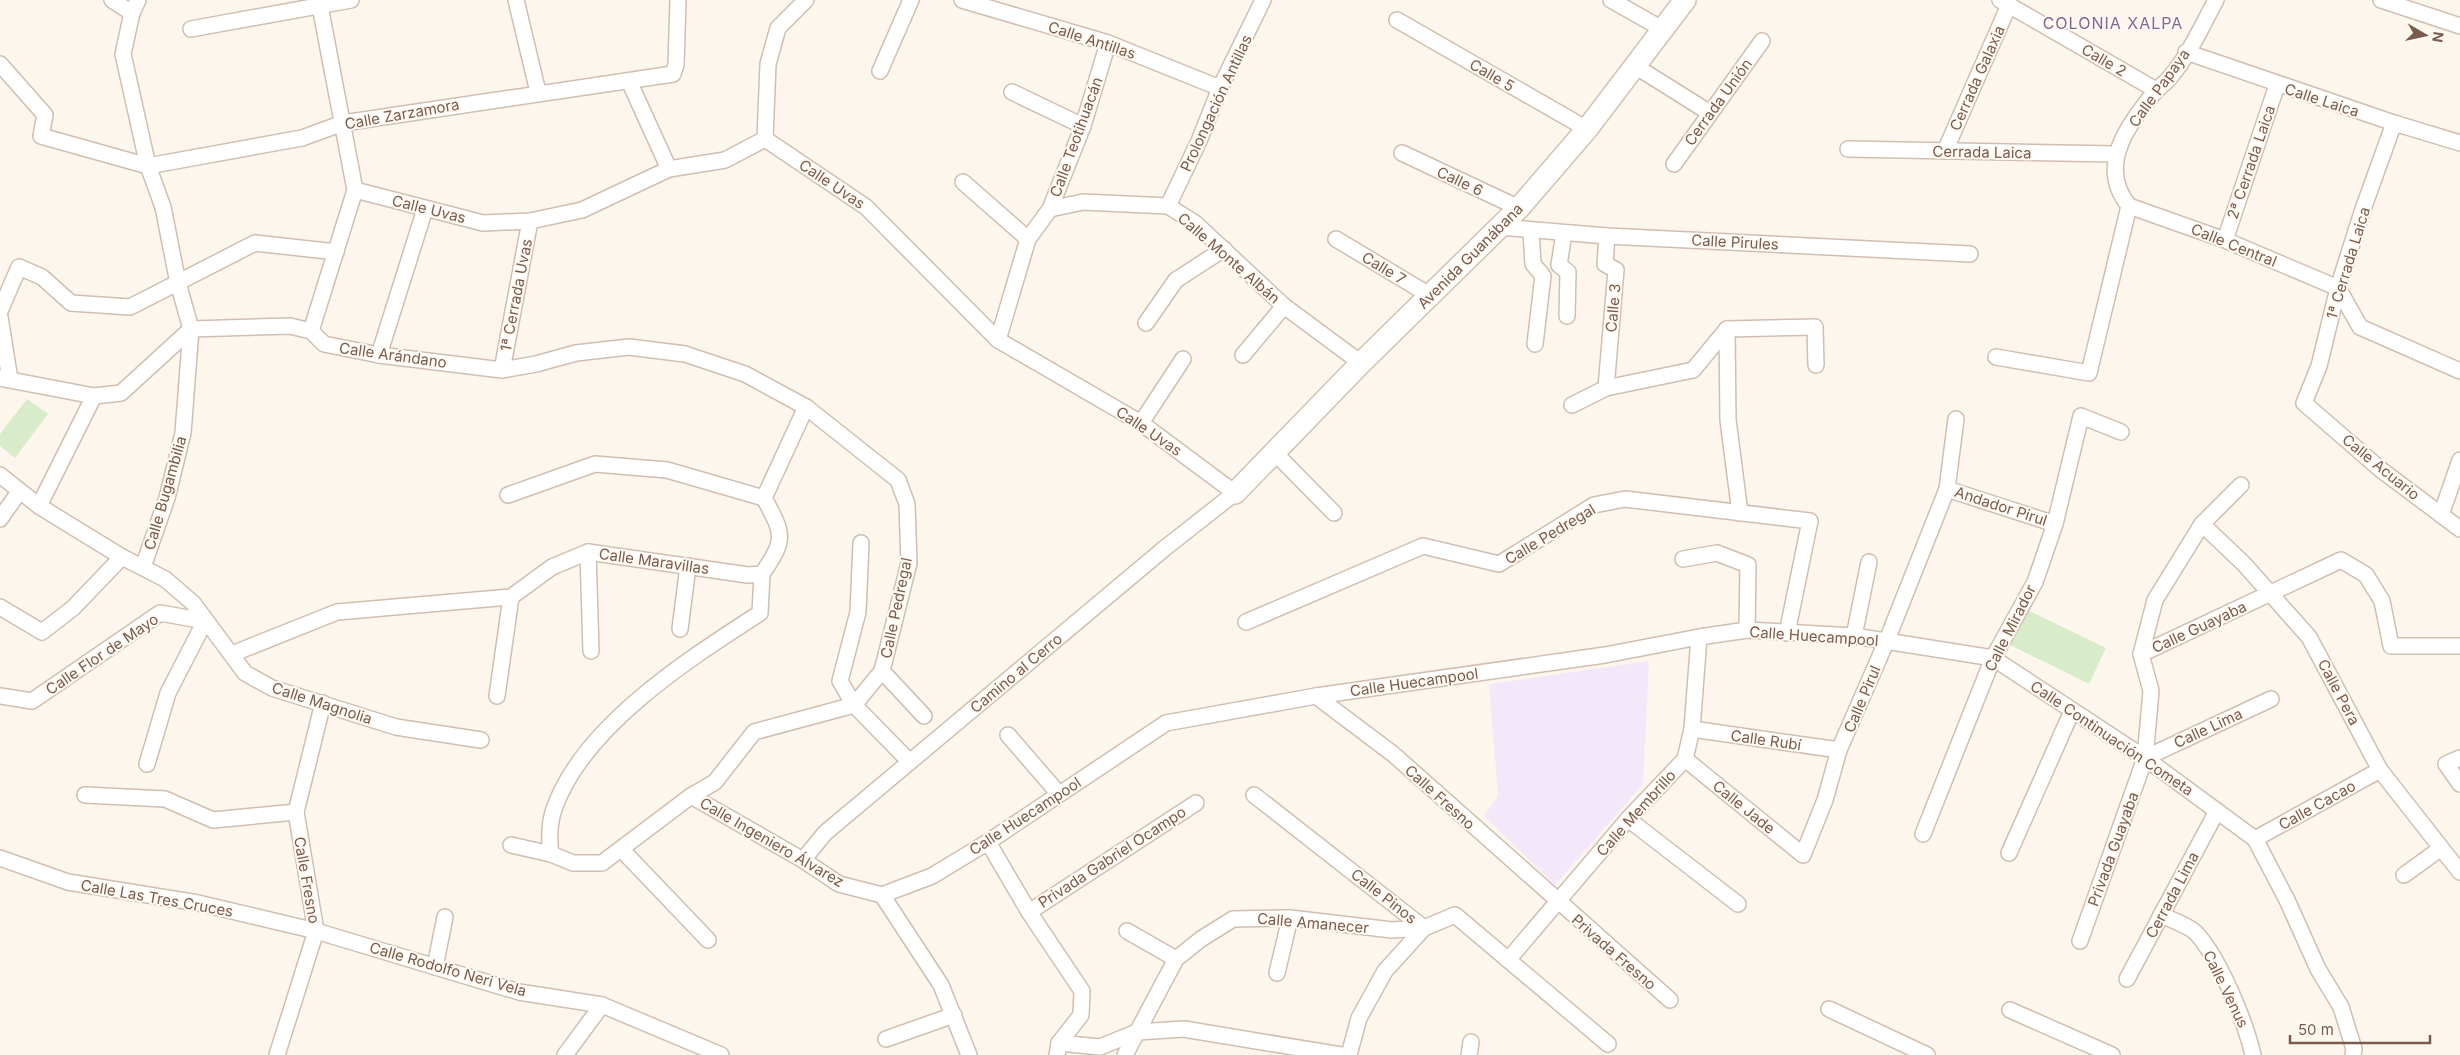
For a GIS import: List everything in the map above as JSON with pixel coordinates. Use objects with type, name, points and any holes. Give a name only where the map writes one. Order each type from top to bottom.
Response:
[{"type":"street","points":[[112,0],[135,7]]},
{"type":"street","points":[[191,29],[351,0]]},
{"type":"street","points":[[516,0],[538,92]]},
{"type":"street","name":"Calle Zarzamora","points":[[148,166],[302,138],[343,123],[538,92],[673,74],[676,66],[678,0]]},
{"type":"street","points":[[765,139],[768,64],[778,28],[806,0]]},
{"type":"street","points":[[880,71],[911,0]]},
{"type":"street","name":"Calle Antillas","points":[[962,0],[1108,43],[1220,88]]},
{"type":"street","name":"Prolongación Antillas","points":[[1168,206],[1199,141],[1220,88],[1263,0]]},
{"type":"street","points":[[1611,0],[1664,30]]},
{"type":"street","name":"Avenida Guanábana","points":[[1235,493],[1361,363],[1519,208],[1587,129],[1685,0]]},
{"type":"street","name":"Calle Papaya","points":[[2129,206],[2121,196],[2114,178],[2116,154],[2132,123],[2156,90],[2172,76],[2216,0]]},
{"type":"street","points":[[2381,0],[2460,26]]},
{"type":"street","name":"Calle 2","points":[[2004,3],[2156,90]]},
{"type":"street","name":"Cerrada Galaxia","points":[[1945,151],[2004,3]]},
{"type":"street","points":[[311,331],[355,190],[320,6]]},
{"type":"street","name":"Calle Bugambilia","points":[[135,7],[123,54],[148,166],[163,207],[178,283],[191,329],[184,433],[166,498],[143,567]]},
{"type":"street","name":"Calle 5","points":[[1397,20],[1587,129]]},
{"type":"street","name":"Cerrada Unión","points":[[1674,164],[1762,41]]},
{"type":"street","name":"Calle Teotihuacán","points":[[998,340],[1028,238],[1050,209],[1083,126],[1108,43]]},
{"type":"street","name":"Calle Laica","points":[[2186,52],[2277,85],[2460,143]]},
{"type":"street","points":[[0,64],[45,115],[42,136],[148,166]]},
{"type":"street","points":[[1635,66],[1710,113]]},
{"type":"street","points":[[629,81],[670,169]]},
{"type":"street","name":"2ª Cerrada Laica","points":[[2224,240],[2277,85]]},
{"type":"street","points":[[1012,92],[1083,126]]},
{"type":"street","name":"1ª Cerrada Laica","points":[[2304,403],[2319,366],[2338,288],[2394,123]]},
{"type":"street","name":"Calle Uvas","points":[[355,190],[483,223],[530,221],[582,210],[670,169],[725,160],[765,139],[866,207],[998,340],[1141,423],[1235,493]]},
{"type":"street","name":"Cerrada Laica","points":[[1848,148],[2116,154]]},
{"type":"street","name":"Calle 6","points":[[1402,153],[1519,208]]},
{"type":"street","points":[[962,182],[1028,238]]},
{"type":"street","name":"Calle Monte Albán","points":[[1050,209],[1083,202],[1168,206],[1195,223],[1284,306],[1361,363]]},
{"type":"street","points":[[1996,357],[2089,374],[2129,206]]},
{"type":"street","name":"Calle Central","points":[[2129,206],[2224,240],[2338,288]]},
{"type":"street","points":[[379,355],[425,209]]},
{"type":"street","name":"1ª Cerrada Uvas","points":[[502,370],[530,221]]},
{"type":"street","name":"Calle Pirules","points":[[1500,227],[1607,236],[1970,254]]},
{"type":"street","points":[[1531,231],[1533,264],[1543,276],[1535,344]]},
{"type":"street","points":[[1564,233],[1559,264],[1568,272],[1567,316]]},
{"type":"street","name":"Calle 3","points":[[1606,388],[1616,270],[1605,264],[1607,236]]},
{"type":"street","name":"Calle 7","points":[[1336,239],[1431,296]]},
{"type":"street","points":[[0,312],[19,267],[42,276],[71,302],[130,307],[255,243],[336,252]]},
{"type":"street","points":[[1146,322],[1176,280],[1224,249]]},
{"type":"street","points":[[2338,288],[2360,327],[2460,371]]},
{"type":"street","points":[[1243,355],[1284,306]]},
{"type":"street","points":[[0,317],[5,379],[94,396],[121,393],[191,329]]},
{"type":"street","name":"Calle Arándano","points":[[191,329],[290,326],[311,331],[324,344],[379,355],[502,370],[536,364],[576,353],[629,347],[638,348],[685,354],[745,374],[806,407]]},
{"type":"street","points":[[1572,405],[1606,388],[1693,370],[1727,329],[1815,328],[1816,365]]},
{"type":"street","points":[[1727,329],[1728,420],[1740,512]]},
{"type":"street","points":[[1141,423],[1183,359]]},
{"type":"street","points":[[39,506],[94,396]]},
{"type":"street","name":"Calle Acuario","points":[[2304,403],[2380,469],[2460,529]]},
{"type":"street","points":[[764,498],[806,407]]},
{"type":"street","name":"Calle Pedregal","points":[[806,407],[898,480],[907,504],[908,563],[882,671],[854,705]]},
{"type":"street","name":"Calle Mirador","points":[[1923,834],[1992,658],[2035,582],[2054,524],[2081,416],[2121,432]]},
{"type":"street","name":"Calle Pirul","points":[[1804,855],[1825,800],[1839,750],[1887,640],[1947,489],[1956,418]]},
{"type":"street","points":[[1275,453],[1334,513]]},
{"type":"street","points":[[2441,515],[2460,460]]},
{"type":"street","points":[[508,495],[595,464],[667,470],[764,498],[780,528],[779,549],[762,574],[760,613],[678,668],[614,722],[578,763],[554,810],[549,837],[551,854]]},
{"type":"street","name":"Calle Magnolia","points":[[0,475],[39,506],[122,557],[165,579],[186,597],[245,673],[272,688],[396,727],[481,740]]},
{"type":"street","points":[[2141,654],[2155,600],[2202,524],[2241,485]]},
{"type":"street","name":"Andador Pirul","points":[[1947,489],[2054,524]]},
{"type":"street","points":[[0,519],[19,492]]},
{"type":"street","name":"Camino al Cerro","points":[[804,860],[825,832],[1165,548],[1235,493]]},
{"type":"street","name":"Calle Pedregal","points":[[1246,622],[1423,546],[1498,564],[1594,505],[1625,499],[1810,521],[1787,633]]},
{"type":"street","name":"Calle Pera","points":[[2202,524],[2244,564],[2309,636],[2380,770],[2440,849],[2460,872]]},
{"type":"street","points":[[861,543],[858,612],[840,681],[854,705],[909,761]]},
{"type":"street","points":[[588,552],[591,652]]},
{"type":"street","name":"Calle Maravillas","points":[[511,597],[552,567],[588,552],[748,575],[762,574]]},
{"type":"street","points":[[1684,560],[1718,553],[1748,565],[1747,630]]},
{"type":"street","points":[[0,607],[42,632],[73,608],[122,557]]},
{"type":"street","name":"Calle Guayaba","points":[[2145,758],[2151,691],[2141,654],[2341,560],[2366,575],[2382,601],[2391,646],[2460,646]]},
{"type":"street","points":[[1854,636],[1869,562]]},
{"type":"street","points":[[680,629],[688,566]]},
{"type":"street","points":[[232,654],[337,612],[511,597],[497,696]]},
{"type":"street","name":"Calle Flor de Mayo","points":[[0,696],[32,701],[160,613],[205,621]]},
{"type":"street","points":[[147,764],[168,693],[205,621]]},
{"type":"street","name":"Calle Huecampool","points":[[882,895],[932,876],[988,842],[1166,723],[1316,696],[1605,655],[1747,630],[1854,636],[1992,658]]},
{"type":"street","name":"Calle Membrillo","points":[[1508,960],[1628,819],[1685,759],[1692,729],[1699,637]]},
{"type":"street","name":"Calle Continuación Cometa","points":[[1992,658],[2145,758],[2255,840],[2287,900],[2318,969],[2341,1007],[2354,1049],[2353,1055]]},
{"type":"street","points":[[882,671],[924,716]]},
{"type":"street","name":"Calle Fresno","points":[[1316,696],[1393,754],[1558,903]]},
{"type":"street","name":"Calle Lima","points":[[2145,758],[2271,699]]},
{"type":"street","name":"Calle Fresno","points":[[277,1055],[316,930],[296,812],[322,703]]},
{"type":"street","points":[[511,845],[551,854],[573,863],[602,862],[622,850],[691,796],[715,782],[754,732],[854,705]]},
{"type":"street","points":[[2009,853],[2072,710]]},
{"type":"street","name":"Calle Rubí","points":[[1692,729],[1839,750]]},
{"type":"street","points":[[1008,735],[1059,794]]},
{"type":"street","name":"Privada Guayaba","points":[[2080,941],[2145,758]]},
{"type":"street","points":[[2460,758],[2446,764],[2460,784]]},
{"type":"street","name":"Calle Jade","points":[[1685,759],[1804,855]]},
{"type":"street","name":"Calle Cacao","points":[[2255,840],[2380,770]]},
{"type":"street","points":[[85,795],[165,800],[213,820],[296,812]]},
{"type":"street","name":"Calle Pinos","points":[[1254,795],[1424,928],[1455,915],[1608,1044]]},
{"type":"street","name":"Calle Ingeniero Álvarez","points":[[691,796],[804,860],[839,884],[882,895]]},
{"type":"street","name":"Privada Gabriel Ocampo","points":[[1029,912],[1196,803]]},
{"type":"street","name":"Cerrada Lima","points":[[2127,979],[2217,811]]},
{"type":"street","points":[[1628,819],[1738,904]]},
{"type":"street","points":[[988,842],[1029,912],[1082,991],[1081,1015],[1058,1049]]},
{"type":"street","points":[[2404,875],[2440,849]]},
{"type":"street","points":[[622,850],[708,940]]},
{"type":"street","name":"Calle Las Tres Cruces","points":[[0,858],[68,882],[198,903],[316,930]]},
{"type":"street","points":[[882,895],[941,985],[969,1055]]},
{"type":"street","name":"Privada Fresno","points":[[1558,903],[1670,1000]]},
{"type":"street","name":"Calle Venus","points":[[2162,916],[2195,932],[2214,958],[2248,1034],[2253,1055]]},
{"type":"street","points":[[436,967],[445,917]]},
{"type":"street","points":[[1277,973],[1290,918]]},
{"type":"street","name":"Calle Amanecer","points":[[1125,1055],[1176,959],[1201,939],[1233,919],[1290,918],[1392,930],[1424,928]]},
{"type":"street","points":[[1349,1055],[1359,1018],[1385,971],[1424,928]]},
{"type":"street","name":"Calle Rodolfo Neri Vela","points":[[316,930],[519,992],[602,1005],[721,1055]]},
{"type":"street","points":[[1127,931],[1176,959]]},
{"type":"street","points":[[565,1055],[602,1005]]},
{"type":"street","points":[[1830,1009],[1927,1055]]},
{"type":"street","points":[[2010,1010],[2112,1055]]},
{"type":"street","points":[[886,1038],[954,1015]]},
{"type":"street","points":[[1058,1049],[1100,1047],[1137,1032],[1184,1029],[1341,1055]]},
{"type":"shaded area","points":[[1649,661],[1643,784],[1555,885],[1484,816],[1498,796],[1489,684]]},
{"type":"green space","points":[[27,399],[48,414],[15,458],[0,446],[0,434]]},
{"type":"green space","points":[[2025,609],[2106,648],[2089,684],[2008,644]]},
{"type":"district","name":"COLONIA XALPA","points":[[2113,23]]}]
